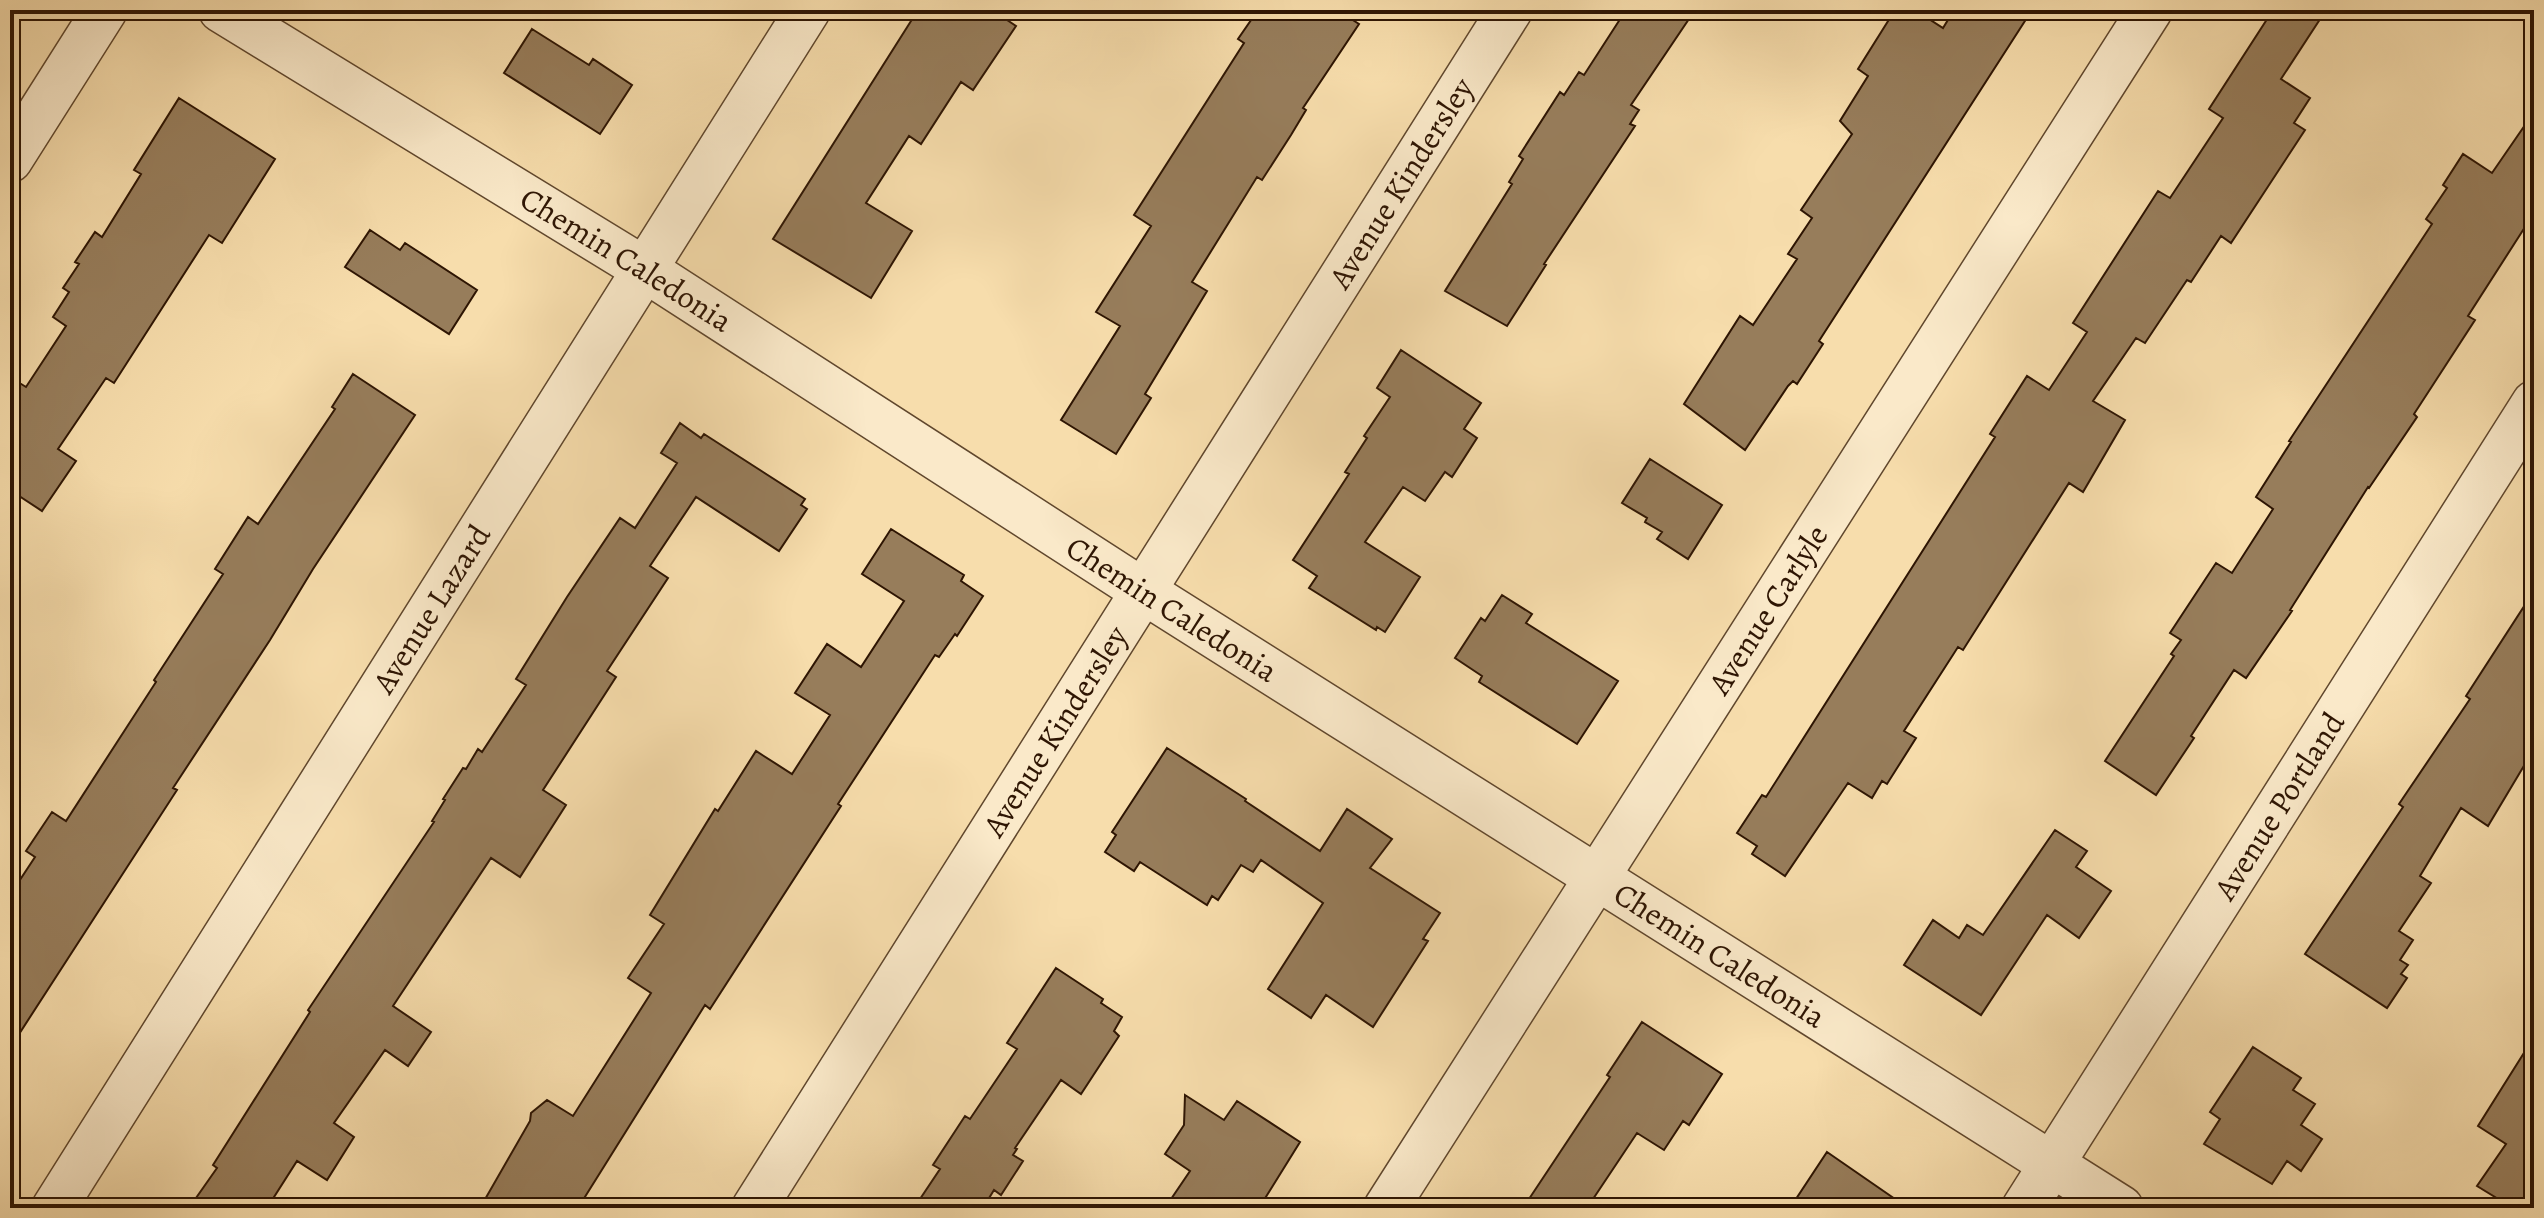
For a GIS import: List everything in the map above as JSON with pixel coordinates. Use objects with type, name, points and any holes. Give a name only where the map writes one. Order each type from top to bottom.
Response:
[{"type":"street","points":[[10,160],[105,10]]},
{"type":"street","name":"Chemin Caledonia","points":[[221,10],[644,269],[1143,591],[2121,1208]]},
{"type":"street","name":"Avenue Lazard","points":[[54,1208],[808,10]]},
{"type":"street","name":"Avenue Kindersley","points":[[754,1208],[1510,10]]},
{"type":"street","name":"Avenue Carlyle","points":[[1386,1208],[2150,10]]},
{"type":"street","name":"Avenue Portland","points":[[2024,1208],[2534,403]]},
{"type":"building","points":[[918,10],[992,10],[1016,26],[973,90],[961,82],[921,144],[909,136],[866,203],[912,231],[871,298],[773,239]]},
{"type":"building","points":[[1258,10],[1337,10],[1359,24],[1303,108],[1306,110],[1262,180],[1257,177],[1192,282],[1207,291],[1145,394],[1151,398],[1116,454],[1061,420],[1120,326],[1096,312],[1151,226],[1134,215],[1244,43],[1238,39]]},
{"type":"building","points":[[1626,10],[1695,10],[1631,105],[1639,110],[1630,124],[1635,126],[1507,326],[1445,291],[1512,184],[1509,182],[1523,159],[1519,156],[1560,92],[1564,95],[1579,72],[1584,75]]},
{"type":"building","points":[[1895,10],[1915,10],[1943,28],[1954,10],[2032,10],[1819,341],[1823,344],[1797,384],[1793,381],[1788,386],[1745,450],[1684,404],[1740,316],[1753,325],[1797,259],[1788,254],[1812,218],[1801,210],[1852,134],[1840,121],[1868,76],[1858,69]]},
{"type":"building","points":[[2273,10],[2326,10],[2281,79],[2310,98],[2294,123],[2305,130],[2231,243],[2221,236],[2145,343],[2136,338],[2093,401],[2125,420],[2083,492],[2069,483],[1963,650],[1958,647],[1904,731],[1916,738],[1887,784],[1882,781],[1872,798],[1848,783],[1785,876],[1752,854],[1757,846],[1737,833],[1762,795],[1766,797],[1995,437],[1990,434],[2027,376],[2049,390],[2087,332],[2073,323],[2158,191],[2170,198],[2223,118],[2209,109]]},
{"type":"building","points":[[532,29],[589,65],[593,59],[632,85],[600,134],[504,73]]},
{"type":"building","points":[[179,98],[275,159],[222,243],[209,235],[114,383],[106,378],[58,449],[76,461],[42,511],[10,490],[10,377],[26,387],[66,326],[53,317],[69,292],[63,288],[79,264],[75,262],[95,232],[102,237],[141,174],[134,170]]},
{"type":"building","points":[[2534,112],[2534,213],[2468,316],[2475,320],[2414,414],[2417,417],[2368,487],[2292,611],[2246,678],[2234,670],[2156,795],[2105,761],[2174,656],[2171,654],[2181,640],[2170,633],[2216,563],[2232,573],[2273,509],[2256,497],[2289,441],[2432,224],[2426,219],[2447,188],[2443,185],[2463,154],[2492,173]]},
{"type":"building","points":[[370,230],[400,250],[405,243],[477,290],[449,334],[345,267]]},
{"type":"building","points":[[1401,350],[1481,403],[1464,429],[1477,438],[1452,477],[1445,472],[1425,501],[1403,487],[1365,542],[1420,577],[1385,632],[1377,627],[1376,630],[1309,588],[1317,576],[1293,560],[1349,474],[1345,472],[1367,438],[1364,436],[1390,397],[1377,388]]},
{"type":"building","points":[[353,374],[415,415],[313,569],[173,788],[177,790],[10,1048],[10,895],[35,857],[26,851],[52,812],[66,821],[223,574],[215,569],[248,517],[258,524],[335,409],[332,407]]},
{"type":"building","points":[[680,423],[701,438],[704,434],[805,499],[801,505],[807,509],[779,551],[696,497],[650,566],[668,578],[607,671],[616,677],[543,790],[566,805],[520,877],[491,858],[393,1006],[431,1032],[408,1066],[385,1050],[334,1123],[354,1137],[327,1180],[297,1161],[267,1208],[189,1208],[217,1168],[213,1165],[310,1012],[308,1010],[434,822],[443,799],[478,749],[482,752],[526,685],[516,679],[567,597],[620,518],[635,528],[677,463],[661,453]]},
{"type":"building","points":[[1650,459],[1722,505],[1688,559],[1657,539],[1662,532],[1645,522],[1647,518],[1622,503]]},
{"type":"building","points":[[891,529],[964,575],[961,581],[983,596],[957,636],[955,634],[939,657],[935,655],[710,1009],[705,1005],[578,1208],[480,1208],[530,1121],[531,1113],[547,1100],[573,1116],[651,993],[628,978],[664,924],[650,915],[715,809],[718,811],[756,751],[792,774],[830,715],[795,693],[827,644],[861,667],[904,601],[862,574]]},
{"type":"building","points":[[2534,591],[2534,749],[2488,826],[2461,808],[2420,876],[2431,883],[2399,931],[2413,940],[2400,960],[2408,965],[2401,974],[2407,978],[2387,1008],[2305,954],[2403,807],[2399,804],[2470,699],[2466,696]]},
{"type":"building","points":[[1502,595],[1532,614],[1526,623],[1618,681],[1577,744],[1479,682],[1482,676],[1455,658],[1481,618],[1485,621]]},
{"type":"building","points":[[1167,748],[1320,851],[1347,809],[1392,839],[1370,868],[1440,913],[1423,939],[1428,941],[1373,1027],[1326,995],[1311,1018],[1268,989],[1323,903],[1261,860],[1253,872],[1241,865],[1218,900],[1212,896],[1207,905],[1140,862],[1134,871],[1105,852],[1116,835],[1112,832]]},
{"type":"building","points":[[2055,830],[2087,851],[2076,867],[2111,891],[2079,938],[2047,915],[1981,1015],[1904,965],[1933,920],[1959,938],[1967,925],[1983,935]]},
{"type":"building","points":[[1056,968],[1103,999],[1101,1003],[1122,1017],[1114,1031],[1119,1036],[1081,1094],[1061,1080],[1015,1148],[1013,1155],[1023,1161],[1001,1195],[994,1190],[983,1208],[914,1208],[940,1169],[933,1165],[965,1116],[970,1119],[1017,1049],[1007,1043]]},
{"type":"building","points":[[1642,1022],[1722,1074],[1689,1125],[1683,1121],[1664,1150],[1637,1133],[1587,1208],[1523,1208],[1610,1077],[1607,1075]]},
{"type":"building","points":[[2534,1037],[2534,1208],[2513,1208],[2477,1186],[2506,1144],[2478,1126]]},
{"type":"building","points":[[2253,1047],[2301,1078],[2293,1090],[2315,1104],[2301,1125],[2322,1139],[2301,1171],[2287,1161],[2272,1184],[2204,1144],[2220,1119],[2210,1112]]},
{"type":"building","points":[[1185,1095],[1224,1120],[1237,1101],[1300,1142],[1259,1208],[1165,1208],[1190,1171],[1165,1154],[1184,1125]]},
{"type":"building","points":[[1827,1152],[1908,1208],[1790,1208]]}]
